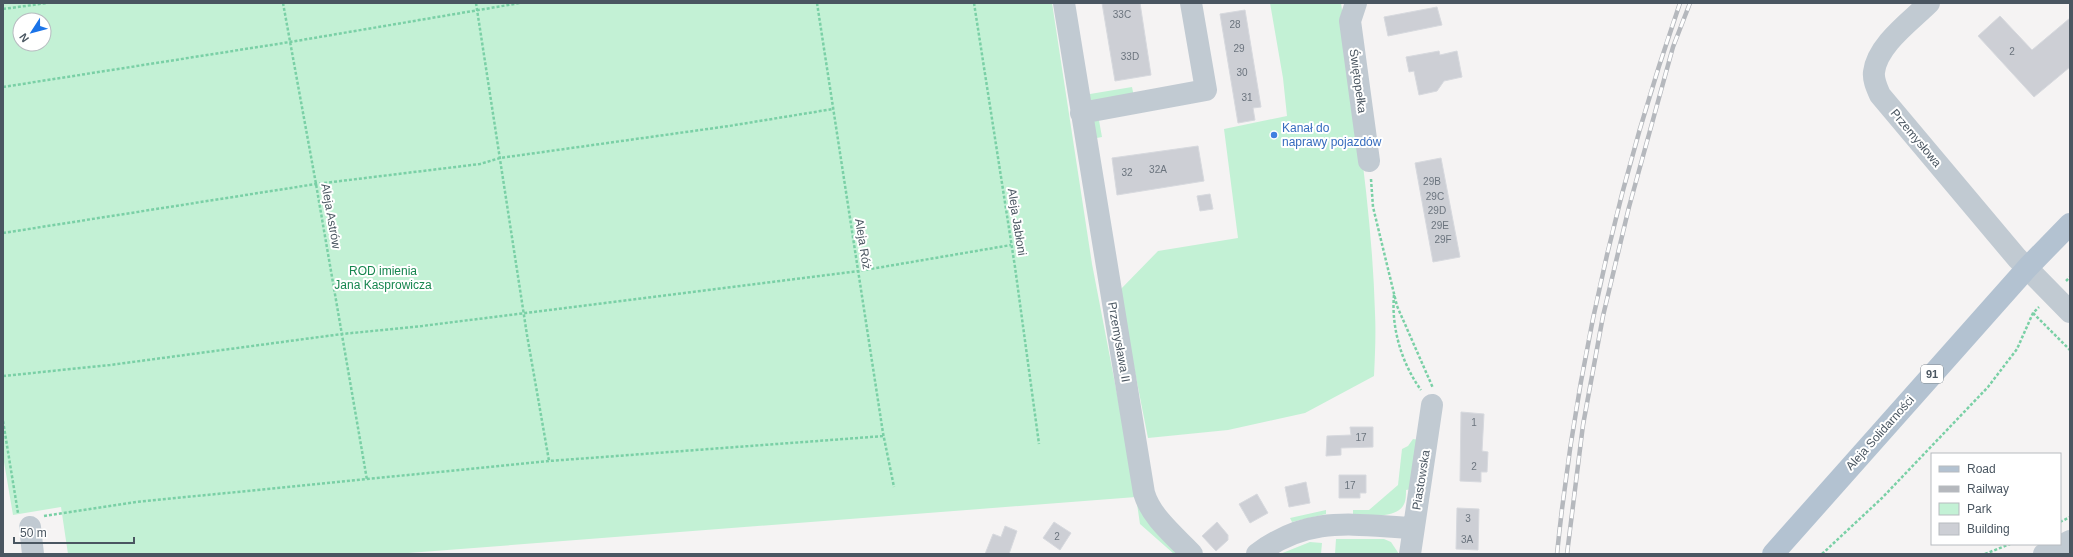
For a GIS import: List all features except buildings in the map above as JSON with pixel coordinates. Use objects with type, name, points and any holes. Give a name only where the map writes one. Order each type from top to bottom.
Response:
[{"type":"main road","name":"Aleja Solidarności","points":[[1773,554],[2028,267],[2070,224]]},
{"type":"street","name":"Przemysława II","points":[[1064,3],[1144,492],[1150,507],[1192,554]]},
{"type":"street","points":[[1081,113],[1206,90],[1191,3]]},
{"type":"street","name":"Świętopełka","points":[[1356,3],[1350,21],[1369,161]]},
{"type":"street","name":"Przemysłowa","points":[[1930,3],[1884,46],[1877,59],[1874,73],[1875,84],[1880,96],[2017,258],[2028,267],[2070,312]]},
{"type":"street","name":"Piastowska","points":[[1410,554],[1412,528],[1432,405]]},
{"type":"street","points":[[1257,554],[1284,537],[1313,526],[1331,525],[1412,528]]},
{"type":"street","points":[[30,527],[33,554]]},
{"type":"street","points":[[2044,554],[2070,541]]},
{"type":"path","points":[[3,9],[47,3]]},
{"type":"path","name":"Aleja Astrów","points":[[283,3],[367,480]]},
{"type":"path","points":[[476,3],[523,314],[549,461]]},
{"type":"path","points":[[3,87],[290,42],[520,3]]},
{"type":"path","name":"Aleja Róż","points":[[817,3],[884,436],[894,487]]},
{"type":"path","name":"Aleja Jabłoni","points":[[974,3],[1012,245],[1039,444]]},
{"type":"path","points":[[3,233],[316,184],[480,164],[500,158],[729,126],[833,109]]},
{"type":"path","points":[[1369,161],[1373,207],[1394,293],[1407,332],[1427,372],[1436,395],[1432,405]]},
{"type":"path","points":[[3,376],[110,365],[342,334],[523,314],[858,271],[1012,245]]},
{"type":"path","points":[[1822,554],[1882,498],[1988,387],[2017,349],[2033,313],[2070,277]]},
{"type":"path","points":[[1394,293],[1393,311],[1405,361],[1412,379],[1432,405]]},
{"type":"path","points":[[2033,313],[2070,350]]},
{"type":"path","points":[[3,420],[19,518],[30,527],[45,516],[121,504],[549,461],[884,436]]},
{"type":"path","points":[[2061,522],[2070,517]]},
{"type":"path","points":[[1985,554],[2008,545]]},
{"type":"green space","name":"ROD imienia Jana Kasprowicza","points":[[3,3],[1052,3],[1092,264],[1128,451],[1139,495],[1184,554],[1174,554],[1140,524],[1136,497],[395,554],[68,554],[61,507],[13,515],[3,456]]},
{"type":"green space","points":[[1270,3],[1341,3],[1367,196],[1375,321],[1374,376],[1305,413],[1228,430],[1148,438],[1119,291],[1158,251],[1238,238],[1224,129],[1287,116],[1283,78]]},
{"type":"green space","points":[[1132,87],[1134,97],[1095,105],[1084,95]]},
{"type":"green space","points":[[1098,115],[1102,137],[1091,139],[1090,121]]},
{"type":"green space","points":[[1413,439],[1420,440],[1412,489],[1406,490],[1403,506],[1399,510],[1387,515],[1353,514],[1353,510],[1369,510],[1398,485],[1402,449],[1408,446]]},
{"type":"green space","points":[[1326,510],[1326,514],[1292,522],[1290,518]]},
{"type":"green space","points":[[1336,539],[1384,539],[1391,542],[1399,554],[1335,554]]},
{"type":"green space","points":[[1310,542],[1322,543],[1321,554],[1280,554]]},
{"type":"railway","points":[[1557,554],[1565,484],[1576,414],[1602,275],[1637,138],[1680,3]]},
{"type":"railway","points":[[1567,554],[1583,425],[1603,316],[1629,207],[1673,47],[1690,3]]},
{"type":"place","name":"Kanał do naprawy pojazdów","points":[[1274,135]]}]
